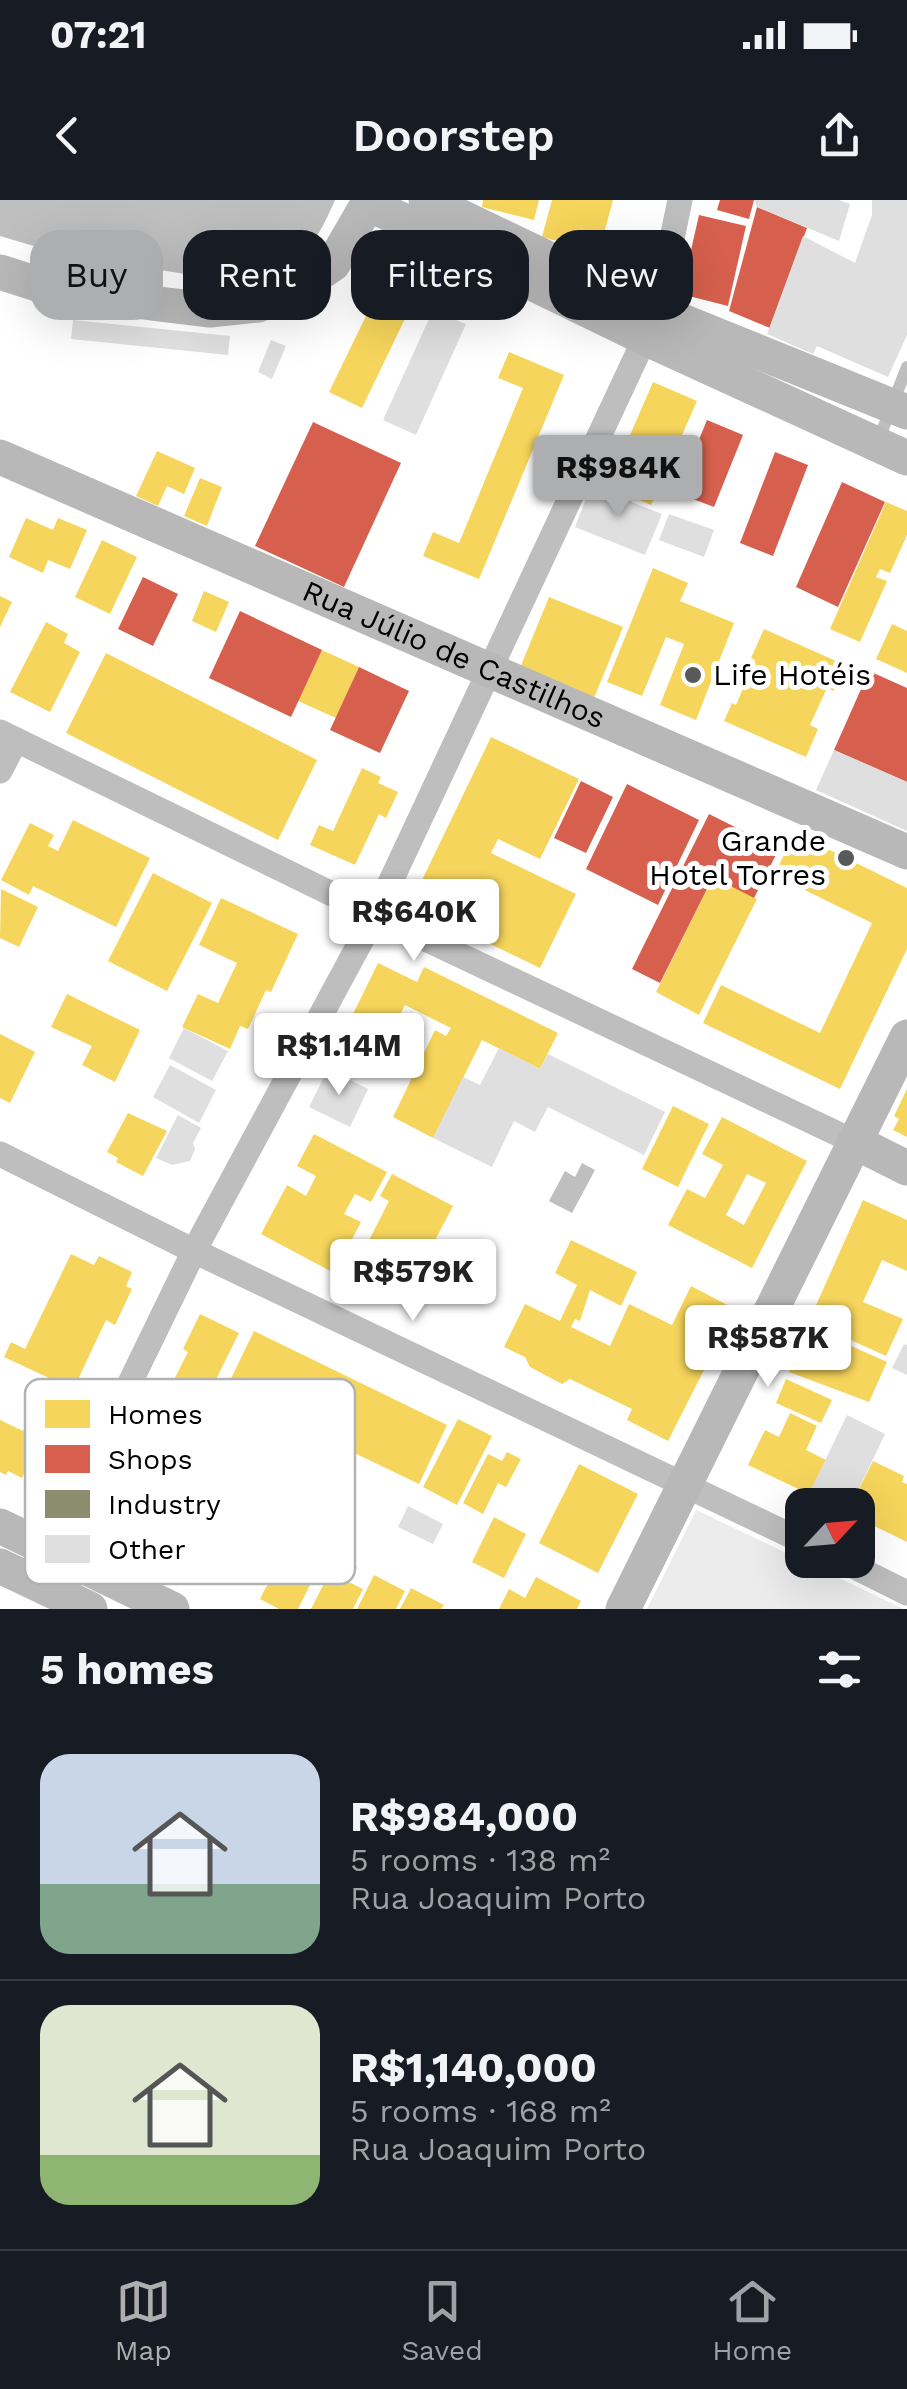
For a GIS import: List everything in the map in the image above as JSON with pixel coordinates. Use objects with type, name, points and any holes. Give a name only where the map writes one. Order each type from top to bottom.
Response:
[{"type":"street","points":[[426,200],[892,451]]},
{"type":"street","points":[[132,1379],[194,1251],[375,915],[651,324],[680,200]]},
{"type":"street","points":[[0,272],[59,291],[159,304],[210,310],[258,305],[296,289],[333,264],[369,202],[651,324],[898,409]]},
{"type":"street","name":"Rua Júlio de Castilhos","points":[[0,457],[907,852]]},
{"type":"street","points":[[0,771],[8,736],[907,1168]]},
{"type":"street","points":[[623,1609],[907,1037]]},
{"type":"street","points":[[0,1154],[194,1251],[785,1532]]},
{"type":"street","points":[[0,1526],[25,1538]]},
{"type":"street","points":[[0,1566],[25,1578]]},
{"type":"street","points":[[875,1577],[907,1593]]},
{"type":"street","points":[[38,1584],[90,1609]]},
{"type":"street","points":[[120,1584],[172,1609]]},
{"type":"lane","points":[[892,451],[907,367]]},
{"type":"shaded area","points":[[0,200],[335,200],[320,230],[183,230],[183,274],[163,271],[163,230],[30,230],[30,245],[0,236]]},
{"type":"shaded area","points":[[582,1163],[595,1170],[572,1213],[549,1201],[565,1171],[575,1177]]},
{"type":"shaded area","points":[[696,1510],[785,1552],[785,1578],[839,1578],[904,1609],[647,1609]]},
{"type":"building: Homes","points":[[483,200],[539,200],[534,220],[482,207]]},
{"type":"building: Homes","points":[[552,200],[613,200],[605,230],[549,230],[549,239],[542,237]]},
{"type":"building: Homes","points":[[364,320],[404,320],[362,408],[329,392]]},
{"type":"building: Homes","points":[[509,352],[564,375],[479,579],[423,556],[433,532],[459,543],[523,388],[498,378]]},
{"type":"building: Homes","points":[[653,382],[697,401],[651,505],[608,486]]},
{"type":"building: Homes","points":[[157,451],[195,468],[184,494],[167,486],[158,506],[136,496]]},
{"type":"building: Homes","points":[[200,478],[222,487],[207,526],[184,516]]},
{"type":"building: Homes","points":[[886,502],[907,511],[907,535],[890,573],[880,569],[876,577],[887,581],[860,642],[830,629]]},
{"type":"building: Homes","points":[[26,518],[53,530],[58,518],[87,530],[70,569],[48,560],[43,573],[9,557]]},
{"type":"building: Homes","points":[[102,540],[137,557],[110,614],[75,597]]},
{"type":"building: Homes","points":[[653,568],[688,583],[680,601],[734,623],[696,720],[660,705],[684,644],[666,637],[642,696],[607,682]]},
{"type":"building: Homes","points":[[204,591],[229,602],[216,632],[192,621]]},
{"type":"building: Homes","points":[[0,596],[12,602],[0,627]]},
{"type":"building: Homes","points":[[549,597],[623,627],[594,698],[520,668]]},
{"type":"building: Homes","points":[[46,622],[68,634],[64,643],[80,652],[50,712],[10,692]]},
{"type":"building: Homes","points":[[892,624],[907,631],[907,673],[876,659]]},
{"type":"building: Homes","points":[[764,629],[845,665],[834,691],[827,688],[810,725],[818,729],[806,757],[724,721],[732,703],[736,705]]},
{"type":"building: Homes","points":[[322,650],[359,667],[336,718],[298,701]]},
{"type":"building: Homes","points":[[106,653],[317,760],[278,840],[66,733]]},
{"type":"building: Homes","points":[[491,737],[579,779],[540,859],[498,839],[491,853],[576,894],[540,968],[410,905]]},
{"type":"building: Homes","points":[[362,768],[381,777],[378,783],[398,792],[386,818],[379,814],[355,865],[310,845],[319,825],[333,831]]},
{"type":"building: Homes","points":[[73,820],[150,858],[116,927],[33,886],[29,895],[1,880],[30,823],[54,835],[48,846],[58,851]]},
{"type":"building: Homes","points":[[795,833],[907,888],[907,949],[840,1089],[703,1023],[721,985],[820,1033],[872,923],[774,875]]},
{"type":"building: Homes","points":[[153,873],[212,903],[167,991],[108,961]]},
{"type":"building: Homes","points":[[713,877],[757,899],[699,1015],[656,992]]},
{"type":"building: Homes","points":[[1,889],[38,907],[19,947],[0,938]]},
{"type":"building: Homes","points":[[221,898],[298,934],[271,992],[266,990],[248,1029],[240,1026],[230,1049],[182,1027],[198,994],[218,1003],[237,963],[199,945]]},
{"type":"building: Homes","points":[[378,963],[417,982],[424,967],[558,1033],[540,1069],[482,1040],[433,1138],[393,1117],[435,1030],[446,1036],[451,1028],[405,1005],[371,1076],[332,1057]]},
{"type":"building: Homes","points":[[67,994],[140,1030],[115,1082],[82,1065],[92,1046],[51,1027]]},
{"type":"building: Homes","points":[[0,1034],[35,1052],[10,1103],[0,1098]]},
{"type":"building: Homes","points":[[907,1089],[907,1137],[893,1130],[899,1119],[894,1116]]},
{"type":"building: Homes","points":[[673,1106],[709,1124],[678,1187],[642,1169]]},
{"type":"building: Homes","points":[[128,1113],[167,1131],[143,1176],[116,1162],[118,1158],[107,1152]]},
{"type":"building: Homes","points":[[722,1117],[807,1161],[752,1268],[668,1225],[687,1189],[705,1198],[723,1165],[702,1154]],"holes":[[[747,1174],[766,1183],[744,1225],[726,1215]]]},
{"type":"building: Homes","points":[[314,1134],[387,1172],[371,1202],[355,1194],[344,1214],[361,1222],[334,1273],[261,1234],[287,1185],[306,1196],[316,1176],[297,1166]]},
{"type":"building: Homes","points":[[392,1174],[453,1206],[412,1284],[418,1287],[410,1303],[376,1290],[343,1267],[351,1253],[360,1258],[389,1201],[380,1196]]},
{"type":"building: Homes","points":[[863,1200],[907,1220],[907,1271],[882,1260],[863,1302],[903,1319],[886,1356],[809,1321]]},
{"type":"building: Homes","points":[[571,1240],[637,1272],[621,1306],[590,1290],[580,1321],[575,1319],[571,1327],[610,1346],[629,1304],[672,1325],[691,1286],[735,1309],[668,1441],[627,1420],[632,1409],[570,1379],[562,1384],[504,1347],[525,1304],[560,1321],[577,1285],[555,1273]]},
{"type":"building: Homes","points":[[71,1254],[94,1265],[99,1256],[132,1272],[126,1286],[132,1289],[115,1325],[106,1320],[78,1379],[49,1379],[4,1357],[11,1342],[25,1349]]},
{"type":"building: Homes","points":[[200,1314],[239,1333],[216,1379],[174,1379],[188,1352],[183,1349]]},
{"type":"building: Homes","points":[[809,1327],[887,1362],[869,1402],[789,1372]]},
{"type":"building: Homes","points":[[254,1331],[353,1379],[231,1379]]},
{"type":"building: Homes","points":[[786,1379],[832,1400],[821,1423],[776,1403]]},
{"type":"building: Homes","points":[[355,1380],[447,1425],[419,1484],[355,1453]]},
{"type":"building: Homes","points":[[790,1413],[817,1426],[806,1450],[826,1460],[812,1488],[796,1488],[748,1465],[765,1430],[779,1437]]},
{"type":"building: Homes","points":[[458,1419],[492,1436],[457,1505],[423,1487]]},
{"type":"building: Homes","points":[[0,1420],[23,1431],[25,1427],[25,1474],[22,1478],[8,1471],[6,1475],[0,1472]]},
{"type":"building: Homes","points":[[507,1452],[521,1459],[506,1487],[498,1483],[483,1514],[463,1503],[488,1454],[502,1461]]},
{"type":"building: Homes","points":[[873,1461],[904,1476],[907,1542],[875,1526],[875,1488],[860,1488]]},
{"type":"building: Homes","points":[[579,1464],[638,1494],[598,1573],[539,1543]]},
{"type":"building: Homes","points":[[494,1517],[526,1534],[504,1578],[472,1562]]},
{"type":"building: Homes","points":[[374,1575],[405,1591],[396,1609],[357,1609]]},
{"type":"building: Homes","points":[[536,1577],[581,1601],[577,1609],[499,1609],[509,1589],[525,1598]]},
{"type":"building: Homes","points":[[268,1584],[310,1584],[298,1609],[279,1609],[260,1599]]},
{"type":"building: Homes","points":[[324,1584],[353,1584],[363,1589],[353,1609],[311,1609]]},
{"type":"building: Homes","points":[[411,1588],[444,1605],[441,1609],[400,1609]]},
{"type":"building: Shops","points":[[720,200],[754,200],[749,219],[717,210]]},
{"type":"building: Shops","points":[[757,207],[807,228],[770,328],[729,311]]},
{"type":"building: Shops","points":[[699,215],[746,226],[728,306],[693,297],[693,241]]},
{"type":"building: Shops","points":[[707,420],[743,435],[714,507],[677,493]]},
{"type":"building: Shops","points":[[313,422],[401,463],[344,587],[255,546]]},
{"type":"building: Shops","points":[[775,452],[808,465],[773,556],[740,543]]},
{"type":"building: Shops","points":[[842,482],[885,502],[838,607],[796,587]]},
{"type":"building: Shops","points":[[143,577],[178,594],[153,646],[118,629]]},
{"type":"building: Shops","points":[[240,611],[322,650],[291,717],[209,678]]},
{"type":"building: Shops","points":[[359,667],[409,691],[380,753],[330,730]]},
{"type":"building: Shops","points":[[869,671],[907,688],[907,782],[834,750]]},
{"type":"building: Shops","points":[[581,781],[613,797],[586,853],[554,838]]},
{"type":"building: Shops","points":[[627,784],[699,820],[658,905],[586,869]]},
{"type":"building: Shops","points":[[709,814],[779,849],[754,898],[713,877],[660,983],[632,969]]},
{"type":"building: Other","points":[[754,200],[839,200],[850,204],[839,241],[757,207]]},
{"type":"building: Other","points":[[872,200],[907,200],[907,335],[888,377],[817,346],[813,354],[767,334],[803,236],[855,263],[872,215]]},
{"type":"building: Other","points":[[73,320],[230,336],[228,355],[71,339]]},
{"type":"building: Other","points":[[428,320],[466,324],[416,435],[383,420]]},
{"type":"building: Other","points":[[271,340],[286,346],[272,379],[258,372]]},
{"type":"building: Other","points":[[591,486],[662,514],[645,555],[575,527]]},
{"type":"building: Other","points":[[669,514],[714,530],[704,557],[659,540]]},
{"type":"building: Other","points":[[834,750],[907,782],[907,831],[816,790]]},
{"type":"building: Other","points":[[184,1028],[228,1051],[212,1081],[169,1058]]},
{"type":"building: Other","points":[[499,1048],[540,1069],[548,1054],[665,1112],[644,1155],[548,1107],[535,1132],[514,1121],[492,1167],[433,1138],[463,1077],[480,1085]]},
{"type":"building: Other","points":[[170,1065],[216,1090],[199,1123],[153,1097]]},
{"type":"building: Other","points":[[328,1069],[368,1089],[350,1127],[309,1107]]},
{"type":"building: Other","points":[[178,1115],[201,1128],[190,1161],[172,1165],[156,1158]]},
{"type":"building: Other","points":[[904,1344],[907,1345],[907,1375],[892,1368]]},
{"type":"building: Other","points":[[847,1415],[885,1434],[859,1488],[812,1488]]},
{"type":"building: Other","points":[[408,1506],[443,1524],[433,1544],[398,1527]]},
{"type":"place","name":"Life Hotéis","points":[[693,675]]},
{"type":"place","name":"Grande Hotel Torres","points":[[846,858]]}]
